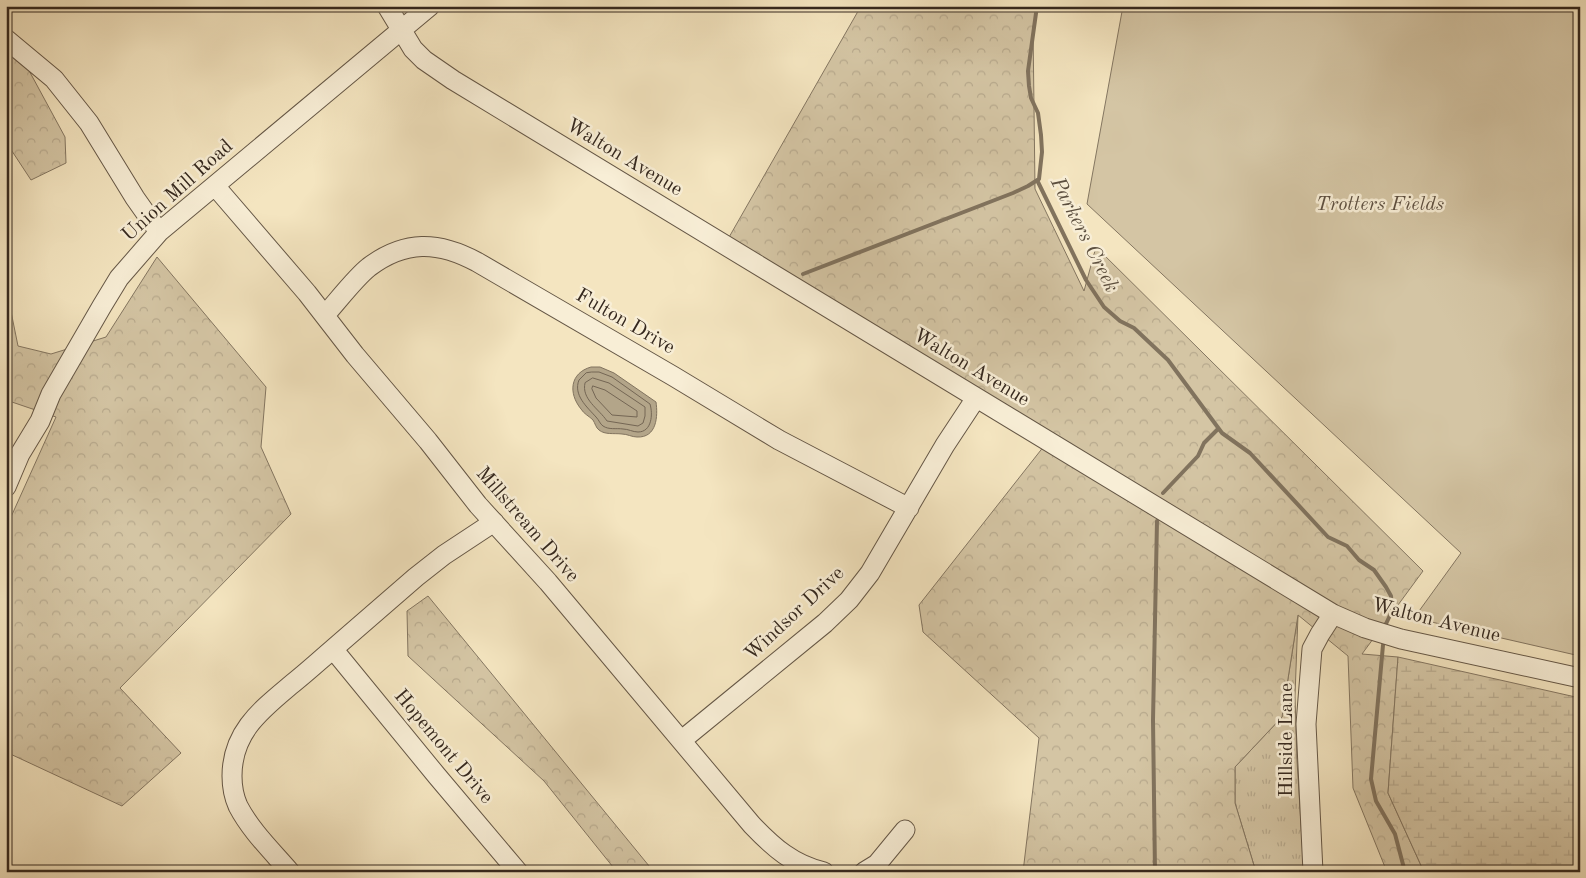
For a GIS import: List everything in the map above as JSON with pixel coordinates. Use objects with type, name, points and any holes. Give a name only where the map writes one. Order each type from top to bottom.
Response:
[{"type":"street","name":"Walton Avenue","points":[[386,6],[413,49],[424,60],[453,80],[1333,614],[1365,628],[1401,639],[1580,678]]},
{"type":"street","name":"Union Mill Road","points":[[6,487],[20,454],[40,421],[51,394],[102,306],[119,278],[159,232],[430,6]]},
{"type":"street","points":[[6,39],[54,79],[89,123],[119,174],[159,232]]},
{"type":"street","name":"Millstream Drive","points":[[215,186],[307,293],[465,489],[548,582],[765,838],[795,862],[824,872]]},
{"type":"street","name":"Fulton Drive","points":[[324,315],[367,268],[379,261],[404,250],[418,247],[433,246],[448,249],[477,262],[735,412],[779,440],[909,508]]},
{"type":"street","name":"Windsor Drive","points":[[682,740],[825,623],[849,600],[870,573],[945,446],[976,398]]},
{"type":"street","points":[[290,872],[247,821],[237,804],[232,784],[232,764],[246,728],[259,712],[416,577],[444,555],[494,522]]},
{"type":"street","name":"Hillside Lane","points":[[1314,872],[1306,724],[1307,706],[1312,649],[1333,614]]},
{"type":"street","name":"Hopemont Drive","points":[[333,649],[518,872]]},
{"type":"street","points":[[864,872],[877,864],[905,830]]},
{"type":"green space","points":[[861,6],[1038,6],[1033,27],[1035,189],[1084,291],[1096,247],[1423,571],[1362,654],[1398,657],[1388,793],[1424,872],[1387,872],[1353,788],[1348,656],[1298,615],[1282,717],[1235,767],[1235,803],[1256,872],[1023,872],[1039,738],[923,632],[919,605],[1048,441],[724,246]]},
{"type":"green space","name":"Trotters Fields","points":[[1123,6],[1580,6],[1580,656],[1414,618],[1461,553],[1087,204]]},
{"type":"green space","points":[[6,37],[13,41],[65,137],[66,163],[31,180],[6,142]]},
{"type":"green space","points":[[157,257],[266,387],[261,447],[291,514],[120,688],[181,753],[122,806],[6,752],[6,528],[56,417],[6,400],[6,287],[18,346],[51,354],[106,337]]},
{"type":"green space","points":[[428,596],[654,872],[617,872],[544,781],[408,656],[407,611]]},
{"type":"green space","points":[[1298,615],[1295,696],[1304,872],[1256,872],[1235,803],[1235,767],[1282,717]]},
{"type":"green space","points":[[1398,657],[1580,698],[1580,872],[1424,872],[1388,793]]},
{"type":"water","points":[[591,367],[600,367],[614,373],[656,402],[657,414],[655,425],[649,434],[635,437],[601,432],[598,429],[593,420],[577,403],[573,390],[575,379],[584,370]]},
{"type":"waterway","points":[[803,274],[1013,193],[1039,179],[1042,152],[1041,135],[1038,113],[1031,98],[1028,71],[1037,6]]},
{"type":"waterway","name":"Parkers Creek","points":[[1037,180],[1086,280],[1104,307],[1120,321],[1134,328],[1168,360],[1222,433],[1250,453],[1328,537],[1347,546],[1359,560],[1374,570],[1391,596],[1392,611],[1385,626]]},
{"type":"waterway","points":[[1163,493],[1198,456],[1204,443],[1218,429]]},
{"type":"waterway","points":[[1155,872],[1153,720],[1157,521]]},
{"type":"waterway","name":"Parkers Creek","points":[[1383,645],[1371,779],[1376,801],[1395,834],[1405,872]]}]
